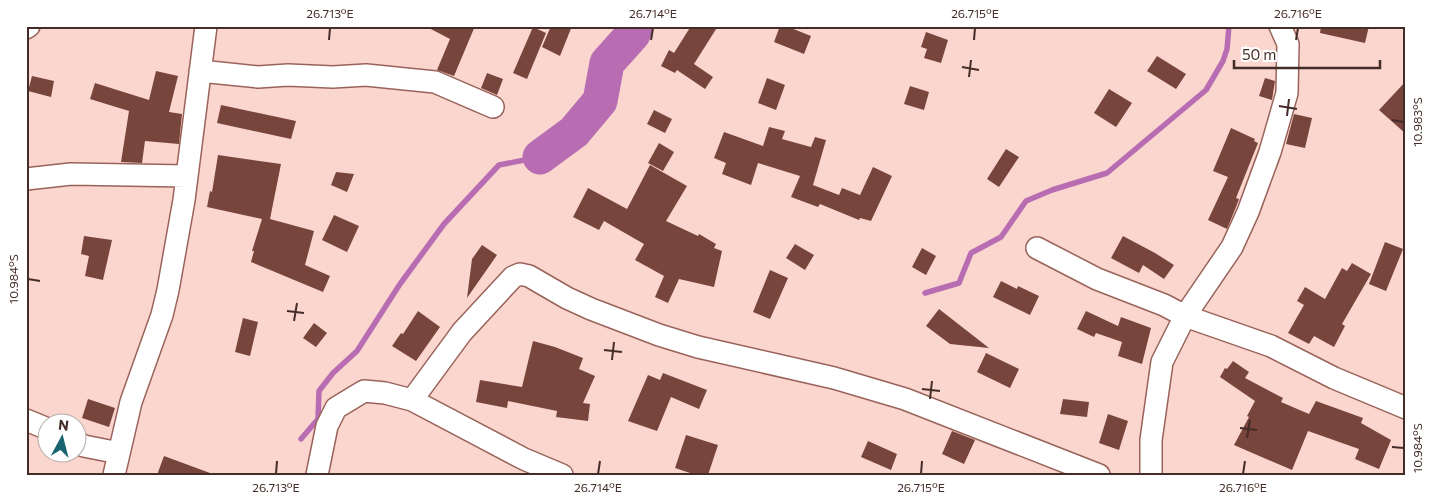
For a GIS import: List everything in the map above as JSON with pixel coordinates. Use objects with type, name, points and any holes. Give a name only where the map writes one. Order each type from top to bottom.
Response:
[{"type":"street","points":[[114,475],[131,402],[162,315],[169,283],[187,176],[206,26]]},
{"type":"street","points":[[1151,475],[1151,440],[1162,362],[1185,316],[1232,247],[1248,212],[1270,152],[1287,93],[1288,44],[1280,26]]},
{"type":"street","points":[[200,71],[269,78],[288,75],[333,77],[366,75],[435,82],[493,108]]},
{"type":"street","points":[[26,179],[71,174],[187,176]]},
{"type":"street","points":[[1037,248],[1097,279],[1164,305],[1185,316],[1271,346],[1334,378],[1406,408]]},
{"type":"street","points":[[412,400],[462,332],[513,277],[520,274],[529,276],[567,298],[591,309],[659,335],[698,347],[834,378],[905,399],[1099,475]]},
{"type":"street","points":[[317,475],[327,426],[336,408],[364,391],[385,392],[412,400],[524,458],[562,475]]},
{"type":"street","points":[[26,420],[38,425]]},
{"type":"street","points":[[88,447],[119,452]]},
{"type":"building","points":[[425,26],[475,26],[454,76],[437,70],[450,39]]},
{"type":"building","points":[[551,26],[572,26],[560,56],[542,47]]},
{"type":"building","points":[[691,26],[718,26],[694,64],[713,77],[705,89],[677,70],[675,73],[661,66],[669,50],[674,53]]},
{"type":"building","points":[[780,26],[786,26],[811,36],[804,54],[774,42]]},
{"type":"building","points":[[1321,26],[1369,26],[1365,43],[1320,33]]},
{"type":"building","points":[[533,27],[546,33],[527,79],[513,73]]},
{"type":"building","points":[[926,32],[948,40],[941,63],[924,58],[927,49],[921,47]]},
{"type":"building","points":[[1157,56],[1186,74],[1176,89],[1147,71]]},
{"type":"building","points":[[156,71],[178,76],[169,112],[182,114],[179,144],[145,141],[142,163],[121,162],[129,111],[90,99],[95,83],[149,100]]},
{"type":"building","points":[[487,73],[503,79],[497,95],[481,88]]},
{"type":"building","points":[[32,76],[54,81],[51,97],[28,91]]},
{"type":"building","points":[[767,78],[785,85],[776,110],[758,103]]},
{"type":"building","points":[[1265,78],[1275,81],[1272,100],[1259,96]]},
{"type":"building","points":[[1406,81],[1406,134],[1379,110]]},
{"type":"building","points":[[910,86],[929,92],[924,110],[904,104]]},
{"type":"building","points":[[1109,89],[1132,103],[1116,127],[1094,113]]},
{"type":"building","points":[[221,105],[296,121],[291,139],[217,123]]},
{"type":"building","points":[[654,110],[672,119],[665,133],[647,124]]},
{"type":"building","points":[[1294,114],[1312,118],[1305,148],[1286,144]]},
{"type":"building","points":[[769,127],[785,131],[782,139],[811,147],[815,137],[826,140],[813,185],[839,195],[842,188],[860,195],[873,167],[892,176],[871,221],[860,218],[859,220],[820,204],[818,207],[791,197],[800,176],[758,163],[751,185],[722,174],[726,163],[714,158],[724,132],[763,146]]},
{"type":"building","points":[[1231,128],[1255,139],[1254,141],[1258,143],[1236,198],[1239,199],[1227,229],[1208,220],[1228,177],[1213,171]]},
{"type":"building","points":[[659,143],[674,152],[663,171],[648,163]]},
{"type":"building","points":[[1006,149],[1019,157],[999,187],[987,179]]},
{"type":"building","points":[[218,155],[281,164],[270,219],[314,231],[305,265],[330,276],[323,292],[251,262],[254,251],[252,251],[262,219],[207,207],[210,191],[212,192]]},
{"type":"building","points":[[650,165],[687,186],[666,221],[698,236],[699,234],[716,244],[714,248],[722,251],[714,287],[679,279],[668,303],[655,297],[664,276],[635,260],[644,244],[604,221],[599,230],[573,217],[588,188],[627,209]]},
{"type":"building","points":[[336,172],[354,174],[347,192],[331,185]]},
{"type":"building","points":[[334,215],[359,226],[347,252],[322,240]]},
{"type":"building","points":[[84,236],[112,240],[103,280],[85,276],[89,256],[81,254]]},
{"type":"building","points":[[1123,236],[1174,265],[1164,279],[1143,265],[1139,273],[1111,258]]},
{"type":"building","points":[[1385,242],[1403,249],[1386,291],[1369,284]]},
{"type":"building","points":[[795,244],[814,255],[805,270],[786,258]]},
{"type":"building","points":[[482,245],[497,255],[467,298],[472,259]]},
{"type":"building","points":[[922,248],[936,256],[926,275],[912,267]]},
{"type":"building","points":[[1352,263],[1371,274],[1342,324],[1345,326],[1334,347],[1314,336],[1309,344],[1288,333],[1304,305],[1297,301],[1305,287],[1325,299],[1342,268],[1347,271]]},
{"type":"building","points":[[770,270],[788,278],[770,319],[753,312]]},
{"type":"building","points":[[1001,281],[1017,289],[1018,286],[1039,296],[1030,315],[993,297]]},
{"type":"building","points":[[939,309],[989,348],[950,344],[926,326]]},
{"type":"building","points":[[418,311],[440,327],[416,361],[392,346],[401,333],[403,334]]},
{"type":"building","points":[[1086,311],[1118,326],[1121,317],[1151,328],[1142,364],[1118,356],[1122,342],[1096,333],[1094,337],[1077,329]]},
{"type":"building","points":[[243,318],[258,322],[250,356],[235,352]]},
{"type":"building","points":[[314,323],[327,333],[316,347],[303,338]]},
{"type":"building","points":[[533,341],[583,358],[579,369],[595,376],[583,403],[590,404],[588,421],[556,417],[557,411],[508,401],[507,408],[476,402],[480,380],[522,387]]},
{"type":"building","points":[[986,353],[1019,369],[1010,388],[977,372]]},
{"type":"building","points":[[1233,361],[1249,372],[1245,378],[1283,398],[1281,402],[1309,414],[1316,401],[1363,418],[1361,423],[1391,440],[1379,469],[1355,459],[1359,449],[1308,431],[1292,470],[1234,445],[1255,401],[1220,377],[1225,368],[1227,369]]},
{"type":"building","points":[[663,373],[707,390],[699,409],[671,397],[657,431],[628,421],[648,375],[660,380]]},
{"type":"building","points":[[88,399],[115,408],[109,427],[88,420],[88,414],[83,414]]},
{"type":"building","points":[[1063,399],[1089,402],[1087,417],[1060,414]]},
{"type":"building","points":[[1108,414],[1128,421],[1119,450],[1099,443]]},
{"type":"building","points":[[952,431],[975,440],[964,464],[942,454]]},
{"type":"building","points":[[686,435],[718,445],[708,475],[696,475],[675,468]]},
{"type":"building","points":[[868,441],[897,454],[891,470],[861,457]]},
{"type":"building","points":[[164,456],[210,473],[209,475],[157,475]]},
{"type":"waterway","points":[[540,157],[574,132],[600,101],[607,63],[633,34],[636,26]]},
{"type":"waterway","points":[[925,293],[959,283],[971,253],[1001,237],[1026,201],[1052,190],[1107,173],[1206,90],[1223,61],[1227,49],[1229,26]]},
{"type":"waterway","points":[[301,439],[318,419],[319,391],[333,373],[357,351],[400,284],[444,224],[499,165],[540,157]]}]
